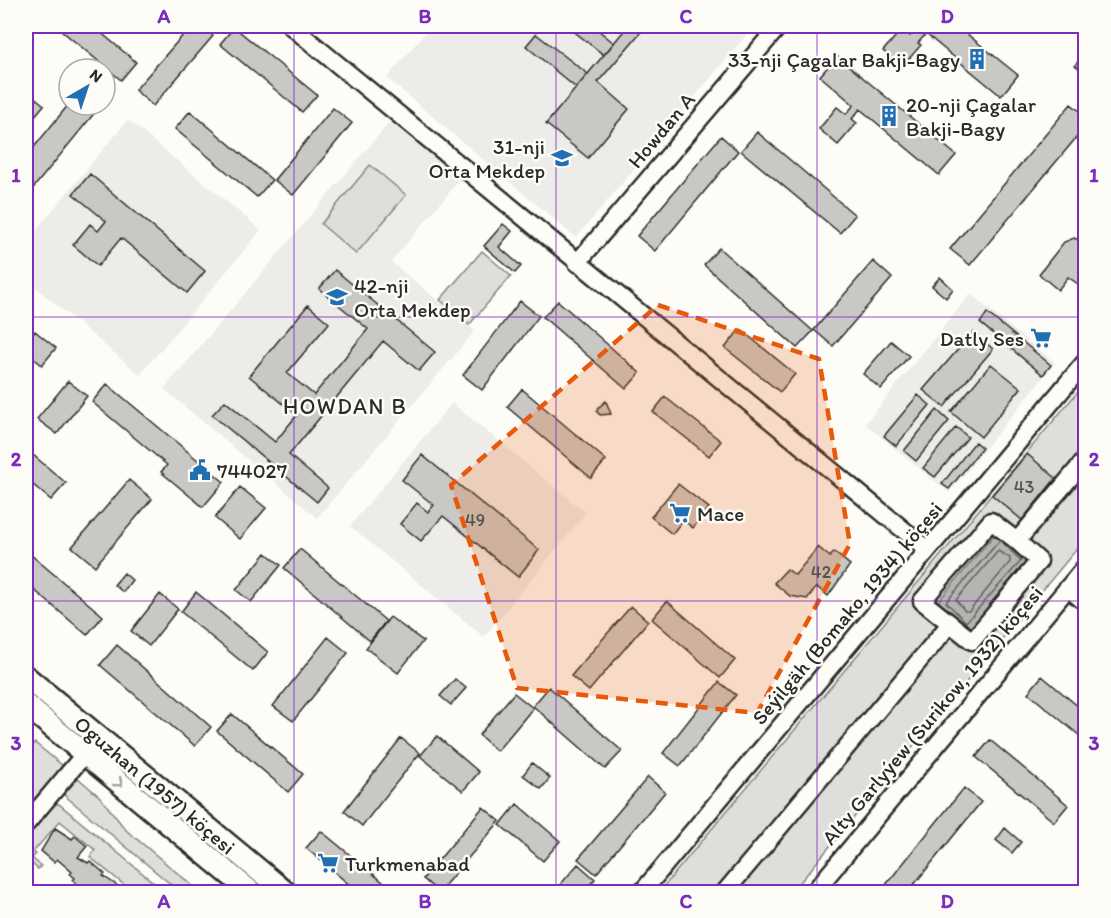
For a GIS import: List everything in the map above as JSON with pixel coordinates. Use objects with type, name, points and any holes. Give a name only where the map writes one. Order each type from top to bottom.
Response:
[{"type":"main road","name":"Oguzhan (1957) köçesi","points":[[26,677],[285,892]]},
{"type":"main road","name":"Oguzhan (1957) köçesi","points":[[26,705],[251,892]]},
{"type":"street","points":[[291,26],[928,550]]},
{"type":"street","name":"Howdan A","points":[[577,263],[779,26]]},
{"type":"street","name":"Seýilgäh (Bomako, 1934) köçesi","points":[[642,892],[1086,361]]},
{"type":"street","points":[[1017,541],[1086,459]]},
{"type":"street","points":[[991,521],[1017,541],[1040,561],[972,641],[922,601],[991,521]]},
{"type":"street","name":"Alty Garlyýew (Surikow, 1932) köçesi","points":[[814,892],[1086,566]]},
{"type":"street","points":[[1068,588],[1086,603]]},
{"type":"street","points":[[725,892],[950,624]]},
{"type":"street","points":[[26,824],[98,738]]},
{"type":"highlighted area","points":[[658,305],[819,359],[850,544],[757,713],[517,688],[451,485]]},
{"type":"shaded area","name":"31-nji Orta Mekdep","points":[[431,26],[754,26],[576,238],[387,78]]},
{"type":"shaded area","name":"42-nji Orta Mekdep","points":[[394,117],[463,176],[391,262],[475,331],[317,518],[164,389]]},
{"type":"shaded area","points":[[128,120],[261,230],[140,375],[26,279],[26,242]]},
{"type":"shaded area","points":[[370,165],[406,195],[356,254],[321,224]]},
{"type":"shaded area","points":[[482,251],[511,276],[469,325],[440,300]]},
{"type":"shaded area","points":[[970,294],[1055,363],[949,493],[865,424]]},
{"type":"shaded area","points":[[1085,383],[1085,539],[792,892],[659,892]]},
{"type":"shaded area","points":[[452,403],[586,513],[484,637],[350,526]]},
{"type":"shaded area","points":[[35,743],[63,766],[26,815],[26,751]]},
{"type":"shaded area","points":[[78,778],[100,797],[126,830],[200,892],[180,892],[64,795]]},
{"type":"shaded area","points":[[54,804],[59,804],[165,892],[133,892],[90,857],[95,850],[60,821],[33,852],[36,854],[32,858],[41,866],[38,869],[26,859],[26,838]]},
{"type":"water","points":[[998,530],[1031,558],[969,632],[936,604]]},
{"type":"building","points":[[56,26],[93,26],[136,62],[121,80],[117,77],[117,57],[93,57]]},
{"type":"building","points":[[191,26],[202,26],[213,36],[153,106],[135,90]]},
{"type":"building","points":[[567,26],[593,26],[614,43],[604,55]]},
{"type":"building","points":[[628,26],[646,26],[598,82],[629,109],[588,158],[546,124]]},
{"type":"building","name":"33-nji Çagalar Bakji-Bagy","points":[[916,26],[957,26],[1018,75],[1001,96],[926,34],[918,43],[921,45],[902,67],[883,51],[902,29],[910,36],[918,27]]},
{"type":"building","points":[[234,27],[317,95],[302,112],[220,44]]},
{"type":"building","points":[[536,34],[588,74],[576,88],[526,46]]},
{"type":"building","points":[[1086,53],[1086,74],[1075,65]]},
{"type":"building","name":"20-nji Çagalar Bakji-Bagy","points":[[837,56],[956,155],[939,175],[860,109],[852,119],[857,123],[838,145],[819,129],[837,107],[846,114],[854,105],[820,76]]},
{"type":"building","points":[[26,90],[44,105],[28,124],[26,121]]},
{"type":"building","points":[[1071,104],[1086,116],[1086,126],[970,265],[950,249]]},
{"type":"building","points":[[333,108],[352,123],[293,195],[274,180]]},
{"type":"building","points":[[190,111],[272,180],[257,197],[175,129]]},
{"type":"building","points":[[58,117],[91,117],[26,197],[26,157]]},
{"type":"building","points":[[757,132],[855,215],[840,233],[741,151]]},
{"type":"building","points":[[721,136],[738,151],[655,251],[637,236]]},
{"type":"building","points":[[90,174],[205,271],[187,293],[121,238],[98,266],[73,245],[90,224],[98,231],[106,221],[73,194]]},
{"type":"building","points":[[503,224],[512,231],[499,247],[521,266],[515,273],[484,246]]},
{"type":"building","points":[[1074,238],[1086,243],[1086,274],[1078,284],[1068,277],[1058,290],[1039,274],[1064,242]]},
{"type":"building","points":[[719,248],[813,331],[797,348],[704,265]]},
{"type":"building","points":[[873,261],[892,278],[833,346],[814,330]]},
{"type":"building","points":[[335,270],[435,352],[419,371],[383,341],[289,455],[328,488],[317,502],[212,415],[225,401],[275,442],[297,415],[249,376],[308,305],[329,323],[287,373],[314,395],[368,329],[319,289]]},
{"type":"building","points":[[940,277],[953,289],[946,298],[932,286]]},
{"type":"building","points":[[520,301],[539,316],[482,390],[463,375]]},
{"type":"building","points":[[558,301],[640,373],[626,389],[543,317]]},
{"type":"building","points":[[987,313],[1051,365],[1043,375],[980,323]]},
{"type":"building","points":[[740,329],[795,374],[780,392],[725,348]]},
{"type":"building","points":[[35,331],[56,348],[42,365],[26,352],[26,342]]},
{"type":"building","points":[[973,332],[993,349],[944,407],[923,390]]},
{"type":"building","points":[[891,341],[909,356],[881,389],[863,374]]},
{"type":"building","points":[[991,364],[1021,388],[981,437],[951,412]]},
{"type":"building","points":[[68,381],[87,396],[57,434],[37,419]]},
{"type":"building","points":[[107,384],[224,482],[203,507],[161,472],[167,465],[92,402]]},
{"type":"building","points":[[522,389],[606,460],[591,478],[507,407]]},
{"type":"building","points":[[918,395],[930,405],[896,446],[884,436]]},
{"type":"building","points":[[665,397],[721,441],[709,456],[653,412]]},
{"type":"building","points":[[606,401],[611,414],[600,415],[597,412],[598,408]]},
{"type":"building","points":[[937,410],[949,421],[916,461],[904,451]]},
{"type":"building","points":[[956,427],[968,437],[935,477],[923,468]]},
{"type":"building","points":[[975,442],[982,448],[949,489],[942,484]]},
{"type":"building","points":[[26,449],[66,483],[51,500],[26,479]]},
{"type":"building","points":[[1027,454],[1056,478],[1022,520],[992,495]]},
{"type":"building","points":[[422,455],[539,550],[518,577],[443,516],[421,541],[400,524],[417,503],[428,512],[434,505],[402,480]]},
{"type":"building","points":[[129,480],[152,499],[95,566],[72,547]]},
{"type":"building","name":"Mace","points":[[678,484],[709,508],[693,528],[683,520],[672,534],[651,517]]},
{"type":"building","points":[[240,487],[266,508],[240,539],[215,518]]},
{"type":"building","points":[[818,547],[830,557],[834,552],[850,565],[828,596],[817,587],[807,599],[790,596],[774,583],[787,569],[795,575]]},
{"type":"building","points":[[300,549],[386,621],[370,641],[284,568]]},
{"type":"building","points":[[266,553],[281,565],[251,602],[236,590]]},
{"type":"building","points":[[30,554],[103,616],[87,635],[26,583],[26,559]]},
{"type":"building","points":[[124,573],[132,580],[123,592],[114,585]]},
{"type":"building","points":[[196,592],[268,652],[253,671],[181,612]]},
{"type":"building","points":[[160,594],[178,609],[149,646],[131,631]]},
{"type":"building","points":[[667,601],[735,660],[720,678],[652,619]]},
{"type":"building","points":[[631,606],[648,621],[589,691],[571,676]]},
{"type":"building","points":[[390,617],[423,641],[398,673],[366,648]]},
{"type":"building","points":[[328,637],[348,653],[293,721],[273,706]]},
{"type":"building","points":[[117,645],[211,727],[195,746],[100,665]]},
{"type":"building","points":[[1042,676],[1086,713],[1086,741],[1028,693]]},
{"type":"building","points":[[455,679],[466,688],[451,705],[440,696]]},
{"type":"building","points":[[719,682],[736,695],[680,766],[663,753]]},
{"type":"building","points":[[549,687],[622,751],[605,769],[533,706]]},
{"type":"building","points":[[514,693],[533,708],[497,751],[479,735]]},
{"type":"building","points":[[232,714],[303,774],[288,792],[217,731]]},
{"type":"building","points":[[437,736],[479,772],[463,791],[420,756]]},
{"type":"building","points":[[401,738],[420,753],[362,826],[344,811]]},
{"type":"building","points":[[990,740],[1068,805],[1054,822],[976,757]]},
{"type":"building","points":[[532,763],[550,778],[541,789],[523,775]]},
{"type":"building","points":[[648,777],[665,792],[596,874],[578,859]]},
{"type":"building","points":[[964,788],[981,802],[908,892],[880,892]]},
{"type":"building","points":[[517,804],[560,841],[543,861],[500,825]]},
{"type":"building","points":[[483,807],[500,821],[439,892],[423,879]]},
{"type":"building","points":[[55,828],[72,839],[75,836],[87,846],[78,857],[88,863],[90,861],[105,874],[103,876],[127,892],[87,892],[73,880],[75,878],[70,874],[72,872],[57,859],[54,862],[41,851]]},
{"type":"building","points":[[1005,828],[1021,842],[1012,853],[996,840]]},
{"type":"building","points":[[321,831],[395,892],[358,892],[306,848]]},
{"type":"building","points":[[578,864],[595,879],[583,892],[554,892]]},
{"type":"place","name":"33-nji Çagalar Bakji-Bagy","points":[[977,59]]},
{"type":"place","name":"20-nji Çagalar Bakji-Bagy","points":[[889,116]]},
{"type":"place","name":"31-nji Orta Mekdep","points":[[562,158]]},
{"type":"place","name":"42-nji Orta Mekdep","points":[[337,297]]},
{"type":"place","name":"Datly Ses","points":[[1041,338]]},
{"type":"place","name":"744027","points":[[200,470]]},
{"type":"place","name":"Mace","points":[[680,513]]},
{"type":"place","name":"Turkmenabad","points":[[328,863]]},
{"type":"district","name":"HOWDAN B","points":[[345,406]]}]
